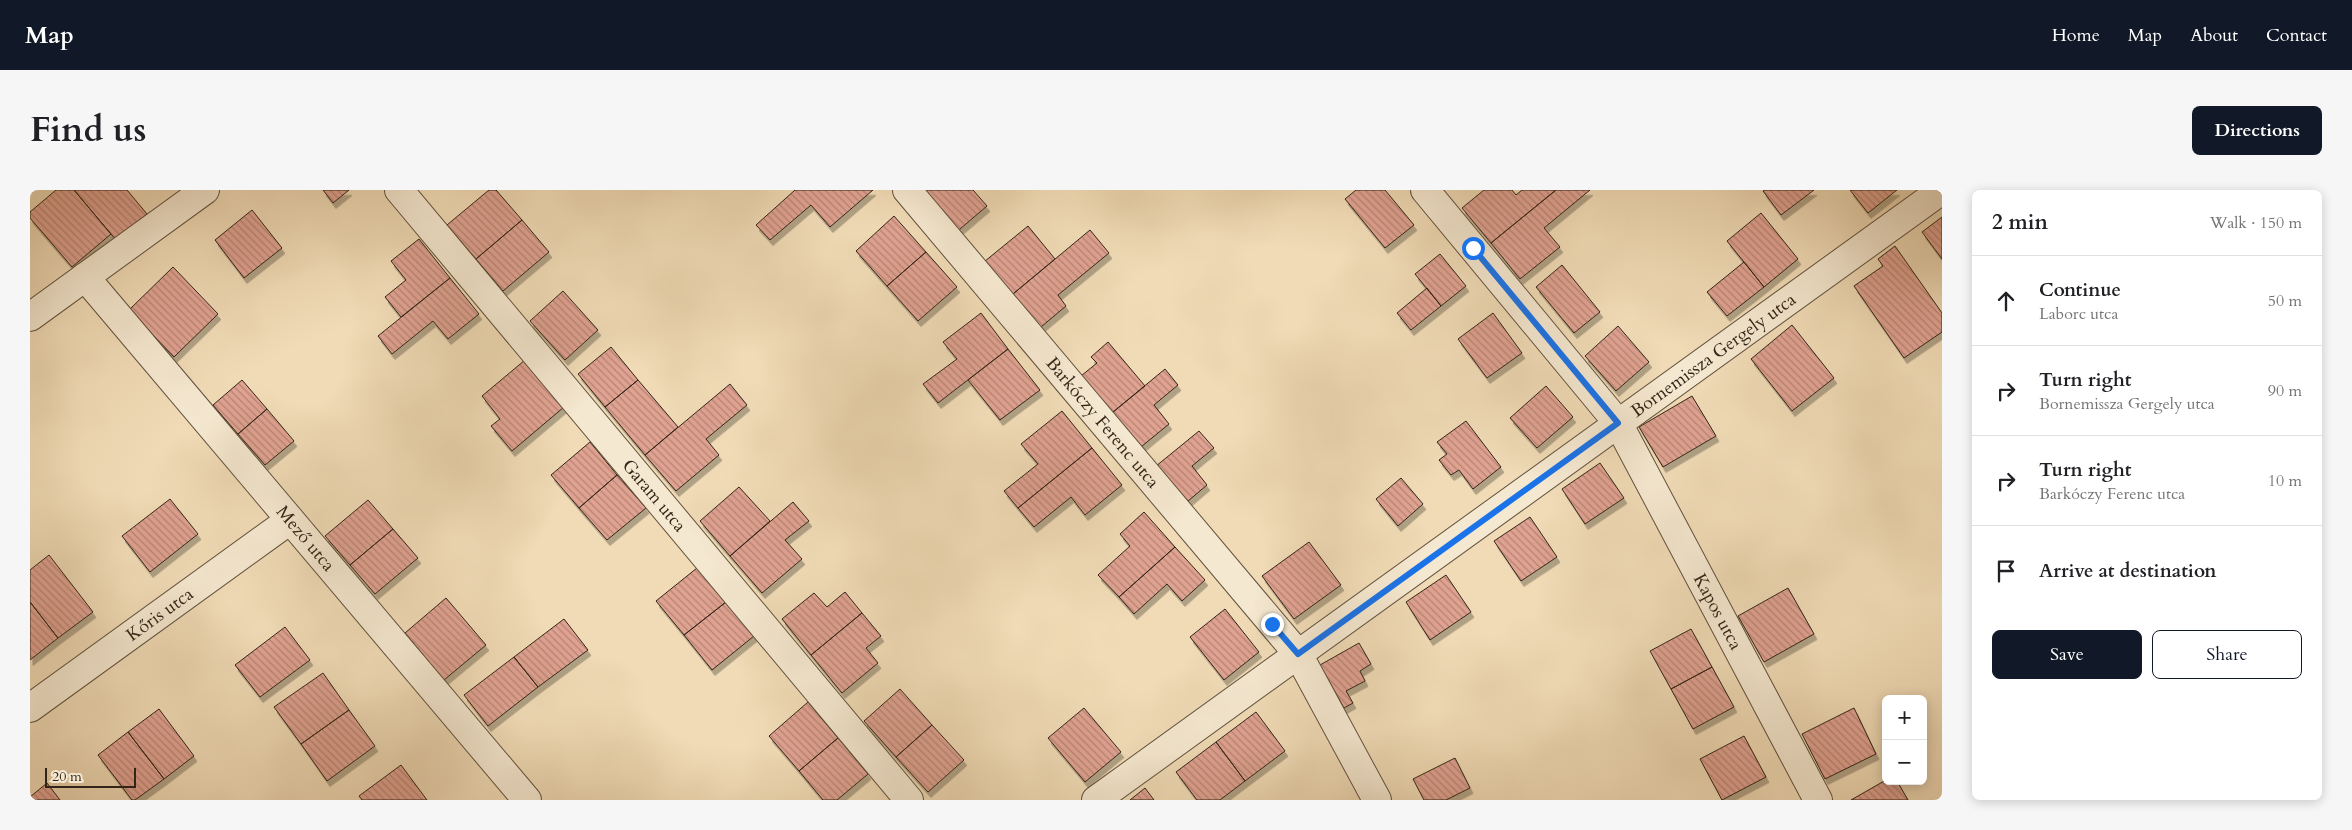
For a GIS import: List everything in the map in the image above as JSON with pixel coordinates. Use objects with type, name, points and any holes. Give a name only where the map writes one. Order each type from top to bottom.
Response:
[{"type":"street","points":[[30,316],[205,190]]},
{"type":"street","name":"Garam utca","points":[[399,190],[909,800]]},
{"type":"street","name":"Barkóczy Ferenc utca","points":[[907,190],[1298,654],[1376,800]]},
{"type":"street","name":"Kapos utca","points":[[1425,190],[1618,423],[1818,800]]},
{"type":"street","name":"Bornemissza Gergely utca","points":[[1096,800],[1938,191]]},
{"type":"street","name":"Mező utca","points":[[85,277],[527,800]]},
{"type":"street","name":"Kőris utca","points":[[30,708],[290,520]]},
{"type":"building","points":[[56,190],[74,190],[111,234],[72,267],[30,218],[30,212]]},
{"type":"building","points":[[74,190],[127,190],[147,214],[116,240]]},
{"type":"building","points":[[323,190],[349,190],[333,203]]},
{"type":"building","points":[[489,190],[496,190],[522,220],[476,259],[447,225]]},
{"type":"building","points":[[795,190],[873,190],[830,227],[811,205],[770,240],[756,225]]},
{"type":"building","points":[[919,190],[973,190],[987,206],[953,235]]},
{"type":"building","points":[[1356,190],[1385,190],[1414,225],[1385,248],[1345,199]]},
{"type":"building","points":[[1484,190],[1512,190],[1516,195],[1522,190],[1556,190],[1491,243],[1462,208]]},
{"type":"building","points":[[1556,190],[1590,190],[1544,228],[1560,247],[1520,279],[1491,243]]},
{"type":"building","points":[[1814,190],[1781,215],[1763,191]]},
{"type":"building","points":[[1850,190],[1897,190],[1868,213]]},
{"type":"building","points":[[252,210],[282,248],[244,278],[215,240]]},
{"type":"building","points":[[1761,213],[1798,259],[1764,287],[1727,241]]},
{"type":"building","points":[[894,216],[926,252],[887,286],[856,251]]},
{"type":"building","points":[[1942,217],[1942,259],[1922,232]]},
{"type":"building","points":[[522,220],[549,252],[503,291],[476,259]]},
{"type":"building","points":[[1028,226],[1055,259],[1007,299],[979,266]]},
{"type":"building","points":[[1090,230],[1109,253],[1058,295],[1066,306],[1035,332],[1007,299]]},
{"type":"building","points":[[419,239],[450,278],[401,317],[385,297],[406,280],[391,261]]},
{"type":"building","points":[[1895,246],[1942,313],[1942,332],[1904,358],[1854,286],[1883,266],[1878,259]]},
{"type":"building","points":[[926,252],[957,287],[918,321],[887,286]]},
{"type":"building","points":[[1440,254],[1466,286],[1441,306],[1415,274]]},
{"type":"building","points":[[1744,262],[1764,287],[1727,316],[1707,292]]},
{"type":"building","points":[[1562,265],[1600,312],[1574,333],[1536,287]]},
{"type":"building","points":[[173,267],[218,314],[174,357],[129,310]]},
{"type":"building","points":[[450,278],[479,314],[448,339],[433,321],[392,354],[378,336]]},
{"type":"building","points":[[1427,288],[1441,306],[1411,330],[1397,313]]},
{"type":"building","points":[[563,291],[598,330],[565,360],[530,321]]},
{"type":"building","points":[[981,313],[1008,349],[938,403],[923,384],[957,359],[943,342]]},
{"type":"building","points":[[1493,313],[1522,353],[1487,378],[1458,339]]},
{"type":"building","points":[[1792,325],[1834,378],[1792,411],[1751,359]]},
{"type":"building","points":[[1618,326],[1649,362],[1616,391],[1585,356]]},
{"type":"building","points":[[1108,342],[1145,386],[1107,417],[1076,380],[1097,363],[1091,357]]},
{"type":"building","points":[[611,347],[638,380],[605,407],[578,374]]},
{"type":"building","points":[[1008,349],[1040,390],[1000,420],[968,380]]},
{"type":"building","points":[[525,360],[564,407],[512,451],[491,426],[500,419],[482,396]]},
{"type":"building","points":[[1165,369],[1178,385],[1154,405],[1169,424],[1136,451],[1107,417]]},
{"type":"building","points":[[242,380],[267,409],[238,434],[213,405]]},
{"type":"building","points":[[638,380],[678,427],[645,455],[605,407]]},
{"type":"building","points":[[730,384],[747,405],[706,439],[719,455],[676,491],[645,455]]},
{"type":"building","points":[[1546,386],[1573,417],[1537,448],[1510,418]]},
{"type":"building","points":[[1692,396],[1716,436],[1663,467],[1639,427]]},
{"type":"building","points":[[267,409],[294,441],[265,465],[238,434]]},
{"type":"building","points":[[1062,411],[1092,448],[1018,508],[1004,491],[1038,464],[1021,444]]},
{"type":"building","points":[[1466,421],[1501,467],[1473,489],[1459,470],[1451,475],[1439,460],[1447,454],[1437,442]]},
{"type":"building","points":[[1199,431],[1214,448],[1192,466],[1207,485],[1181,507],[1150,471]]},
{"type":"building","points":[[590,442],[617,475],[579,508],[551,475]]},
{"type":"building","points":[[1092,448],[1122,485],[1085,515],[1071,497],[1034,527],[1018,508]]},
{"type":"building","points":[[1600,463],[1624,498],[1585,524],[1562,489]]},
{"type":"building","points":[[617,475],[646,508],[607,540],[579,508]]},
{"type":"building","points":[[1401,478],[1423,504],[1398,526],[1376,499]]},
{"type":"building","points":[[739,487],[770,521],[730,556],[700,521]]},
{"type":"building","points":[[170,499],[198,534],[150,572],[122,536]]},
{"type":"building","points":[[368,500],[393,529],[350,565],[325,536]]},
{"type":"building","points":[[793,502],[809,521],[785,540],[802,559],[762,593],[730,556]]},
{"type":"building","points":[[1144,512],[1175,547],[1119,597],[1098,575],[1130,546],[1120,534]]},
{"type":"building","points":[[1530,517],[1557,557],[1521,581],[1494,541]]},
{"type":"building","points":[[393,529],[418,558],[375,594],[350,565]]},
{"type":"building","points":[[1309,542],[1341,585],[1294,619],[1262,576]]},
{"type":"building","points":[[1175,547],[1205,580],[1182,601],[1167,584],[1134,614],[1119,597]]},
{"type":"building","points":[[49,555],[93,612],[58,638],[30,602],[30,570]]},
{"type":"building","points":[[697,568],[726,602],[684,635],[656,601]]},
{"type":"building","points":[[1446,575],[1471,612],[1430,640],[1406,602]]},
{"type":"building","points":[[1788,588],[1814,634],[1764,662],[1738,616]]},
{"type":"building","points":[[845,592],[862,613],[811,655],[782,619],[814,593],[827,607]]},
{"type":"building","points":[[446,598],[486,645],[444,680],[405,633]]},
{"type":"building","points":[[30,602],[58,638],[30,660]]},
{"type":"building","points":[[726,602],[754,636],[712,670],[684,635]]},
{"type":"building","points":[[1225,609],[1259,652],[1224,680],[1190,637]]},
{"type":"building","points":[[862,613],[881,636],[866,648],[878,663],[842,693],[811,655]]},
{"type":"building","points":[[564,619],[588,650],[538,687],[514,657]]},
{"type":"building","points":[[285,627],[310,660],[260,697],[235,665]]},
{"type":"building","points":[[1691,629],[1712,667],[1671,689],[1650,651]]},
{"type":"building","points":[[1359,643],[1371,664],[1360,671],[1365,681],[1346,691],[1353,703],[1344,708],[1320,665]]},
{"type":"building","points":[[514,657],[538,687],[488,726],[464,695]]},
{"type":"building","points":[[1712,667],[1734,707],[1693,729],[1671,689]]},
{"type":"building","points":[[323,673],[349,710],[301,744],[274,707]]},
{"type":"building","points":[[900,689],[932,725],[896,757],[864,721]]},
{"type":"building","points":[[808,702],[838,738],[799,771],[769,736]]},
{"type":"building","points":[[1084,708],[1121,752],[1085,782],[1048,738]]},
{"type":"building","points":[[1854,708],[1876,754],[1825,779],[1802,734]]},
{"type":"building","points":[[159,709],[194,756],[164,779],[128,732]]},
{"type":"building","points":[[349,710],[375,746],[327,781],[301,744]]},
{"type":"building","points":[[1256,712],[1285,751],[1245,781],[1216,742]]},
{"type":"building","points":[[932,725],[964,760],[928,792],[896,757]]},
{"type":"building","points":[[128,732],[164,779],[135,800],[132,800],[98,755]]},
{"type":"building","points":[[1744,736],[1766,777],[1722,800],[1700,759]]},
{"type":"building","points":[[838,738],[868,774],[837,800],[823,800],[799,771]]},
{"type":"building","points":[[1216,742],[1245,781],[1220,800],[1197,800],[1176,772]]},
{"type":"building","points":[[1455,758],[1470,788],[1446,800],[1424,800],[1413,779]]},
{"type":"building","points":[[401,765],[427,800],[362,800],[359,796]]},
{"type":"building","points":[[1882,782],[1882,785],[1899,785],[1908,800],[1851,800]]},
{"type":"building","points":[[47,783],[60,800],[30,800],[30,797]]},
{"type":"building","points":[[1145,788],[1154,800],[1130,800]]},
{"type":"route","points":[[1272,624],[1298,654],[1618,423],[1473,248]]}]
